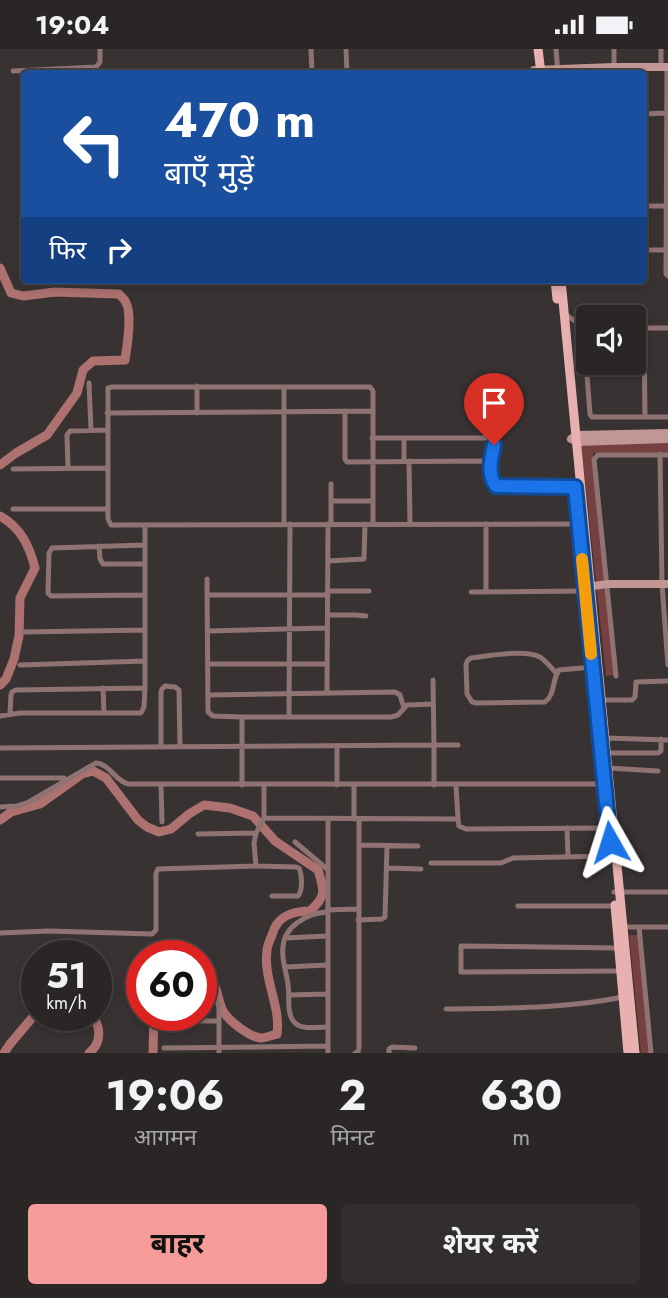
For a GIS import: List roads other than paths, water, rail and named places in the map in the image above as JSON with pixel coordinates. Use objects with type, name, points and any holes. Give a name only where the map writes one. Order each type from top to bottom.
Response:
[{"type":"main road","points":[[532,49],[537,70]]},
{"type":"main road","points":[[538,49],[538,70]]},
{"type":"main road","points":[[556,284],[575,439],[575,487],[579,524],[606,738],[620,927],[635,1053]]},
{"type":"main road","points":[[561,284],[593,667],[608,828],[617,892],[615,906],[620,927],[618,948],[628,1053]]},
{"type":"street","points":[[34,70],[96,67],[100,62],[100,49]]},
{"type":"street","points":[[311,49],[312,70]]},
{"type":"street","points":[[346,49],[347,70]]},
{"type":"street","points":[[556,49],[558,70]]},
{"type":"street","points":[[614,49],[614,67]]},
{"type":"street","points":[[661,49],[665,67],[668,276]]},
{"type":"street","points":[[572,70],[665,67]]},
{"type":"street","points":[[13,71],[21,71]]},
{"type":"street","points":[[647,114],[666,113]]},
{"type":"street","points":[[647,206],[666,206]]},
{"type":"street","points":[[647,250],[666,250]]},
{"type":"street","points":[[565,314],[579,324],[584,335],[592,417],[668,417]]},
{"type":"street","points":[[645,417],[644,332],[647,328],[668,328]]},
{"type":"street","points":[[89,383],[91,430]]},
{"type":"street","points":[[197,386],[197,413]]},
{"type":"street","points":[[373,524],[373,391],[370,387],[197,386],[110,387],[107,390],[108,519],[111,525],[579,524]]},
{"type":"street","points":[[284,387],[289,717]]},
{"type":"street","points":[[345,411],[346,460],[349,462],[482,461],[490,467]]},
{"type":"street","points":[[107,413],[372,411]]},
{"type":"street","points":[[68,468],[68,432],[107,430]]},
{"type":"street","points":[[575,439],[668,433]]},
{"type":"street","points":[[372,438],[491,439],[494,445],[490,467],[494,483],[500,487],[575,487]]},
{"type":"street","points":[[404,438],[410,524]]},
{"type":"street","points":[[575,439],[668,439]]},
{"type":"street","points":[[660,454],[668,665]]},
{"type":"street","points":[[616,676],[594,459],[595,456],[668,455]]},
{"type":"street","points":[[13,469],[108,468]]},
{"type":"street","points":[[327,693],[331,484]]},
{"type":"street","points":[[331,501],[373,501]]},
{"type":"street","points":[[13,509],[108,509]]},
{"type":"street","points":[[328,561],[364,559],[365,524]]},
{"type":"street","points":[[486,524],[486,592]]},
{"type":"street","points":[[0,716],[141,713],[145,688],[145,525]]},
{"type":"street","points":[[145,545],[52,548],[49,553],[48,593],[145,595]]},
{"type":"street","points":[[99,546],[103,563],[145,563]]},
{"type":"street","points":[[207,579],[210,714],[242,717],[391,717],[411,705],[433,704]]},
{"type":"street","points":[[471,592],[587,588],[608,584],[665,584]]},
{"type":"street","points":[[207,595],[289,596],[369,591]]},
{"type":"street","points":[[328,615],[366,616]]},
{"type":"street","points":[[208,631],[327,628]]},
{"type":"street","points":[[23,632],[145,631]]},
{"type":"street","points":[[556,673],[548,663],[532,655],[471,657],[466,664],[467,694],[472,702],[477,703],[545,702],[551,698],[556,673],[562,668],[593,667]]},
{"type":"street","points":[[20,665],[145,661]]},
{"type":"street","points":[[208,664],[327,664]]},
{"type":"street","points":[[433,680],[434,785]]},
{"type":"street","points":[[602,700],[632,700],[635,697],[636,682],[668,681]]},
{"type":"street","points":[[161,747],[161,692],[165,686],[179,690],[180,747]]},
{"type":"street","points":[[103,688],[104,713]]},
{"type":"street","points":[[10,714],[11,695],[16,690],[145,688]]},
{"type":"street","points":[[208,695],[395,692],[400,695],[404,708]]},
{"type":"street","points":[[242,717],[242,785]]},
{"type":"street","points":[[606,738],[664,740],[658,753],[607,753]]},
{"type":"street","points":[[0,748],[458,745]]},
{"type":"street","points":[[337,747],[337,785]]},
{"type":"street","points":[[101,748],[101,763],[123,783],[604,784]]},
{"type":"street","points":[[0,807],[27,803],[92,764],[101,763]]},
{"type":"street","points":[[608,768],[658,771]]},
{"type":"street","points":[[0,778],[68,778]]},
{"type":"street","points":[[162,785],[162,822]]},
{"type":"street","points":[[256,866],[254,843],[262,823],[264,785]]},
{"type":"street","points":[[354,785],[359,845],[359,1048],[355,1053]]},
{"type":"street","points":[[456,785],[459,826],[466,829],[608,828]]},
{"type":"street","points":[[262,823],[328,819],[458,819]]},
{"type":"street","points":[[164,1048],[219,1050],[300,1046],[328,1049],[328,819]]},
{"type":"street","points":[[567,828],[568,857]]},
{"type":"street","points":[[198,834],[256,833]]},
{"type":"street","points":[[295,842],[327,869]]},
{"type":"street","points":[[359,845],[418,846]]},
{"type":"street","points":[[358,920],[385,917],[387,846]]},
{"type":"street","points":[[431,863],[501,863],[513,857],[611,856]]},
{"type":"street","points":[[0,933],[48,931],[152,934],[156,930],[158,869],[296,867],[300,871],[300,894],[272,896]]},
{"type":"street","points":[[387,868],[421,869]]},
{"type":"street","points":[[617,892],[668,892]]},
{"type":"street","points":[[518,906],[615,906]]},
{"type":"street","points":[[328,1027],[303,1027],[295,1023],[290,1012],[282,949],[285,938],[300,920],[316,913],[358,909]]},
{"type":"street","points":[[620,927],[668,927]]},
{"type":"street","points":[[639,927],[651,1053]]},
{"type":"street","points":[[285,938],[328,936]]},
{"type":"street","points":[[618,948],[461,946],[461,972],[620,971]]},
{"type":"street","points":[[285,967],[328,965]]},
{"type":"street","points":[[289,995],[328,994]]},
{"type":"street","points":[[446,1009],[556,1007],[623,997]]},
{"type":"street","points":[[217,1002],[219,1050]]},
{"type":"street","points":[[300,1046],[303,1053]]},
{"type":"street","points":[[389,1053],[392,1047],[415,1048]]},
{"type":"waterway","points":[[0,268],[11,293],[23,296],[55,292],[119,294],[128,308],[129,322],[125,360],[93,361],[83,370],[77,393],[47,435],[0,465]]},
{"type":"waterway","points":[[0,516],[23,538],[35,568],[20,598],[19,636],[14,659],[6,679],[0,685]]},
{"type":"waterway","points":[[0,820],[11,812],[40,804],[82,774],[93,771],[106,778],[138,820],[159,832],[171,829],[204,805],[230,808],[253,816],[275,841],[318,870],[323,888],[322,897],[310,911],[297,912],[281,919],[268,945],[267,972],[277,1013],[277,1034],[261,1038],[238,1027],[222,1009],[217,992]]},
{"type":"waterway","points":[[4,1053],[21,1031]]},
{"type":"waterway","points":[[89,1053],[96,1045],[98,1031]]},
{"type":"waterway","points":[[153,1053],[154,1031]]}]
